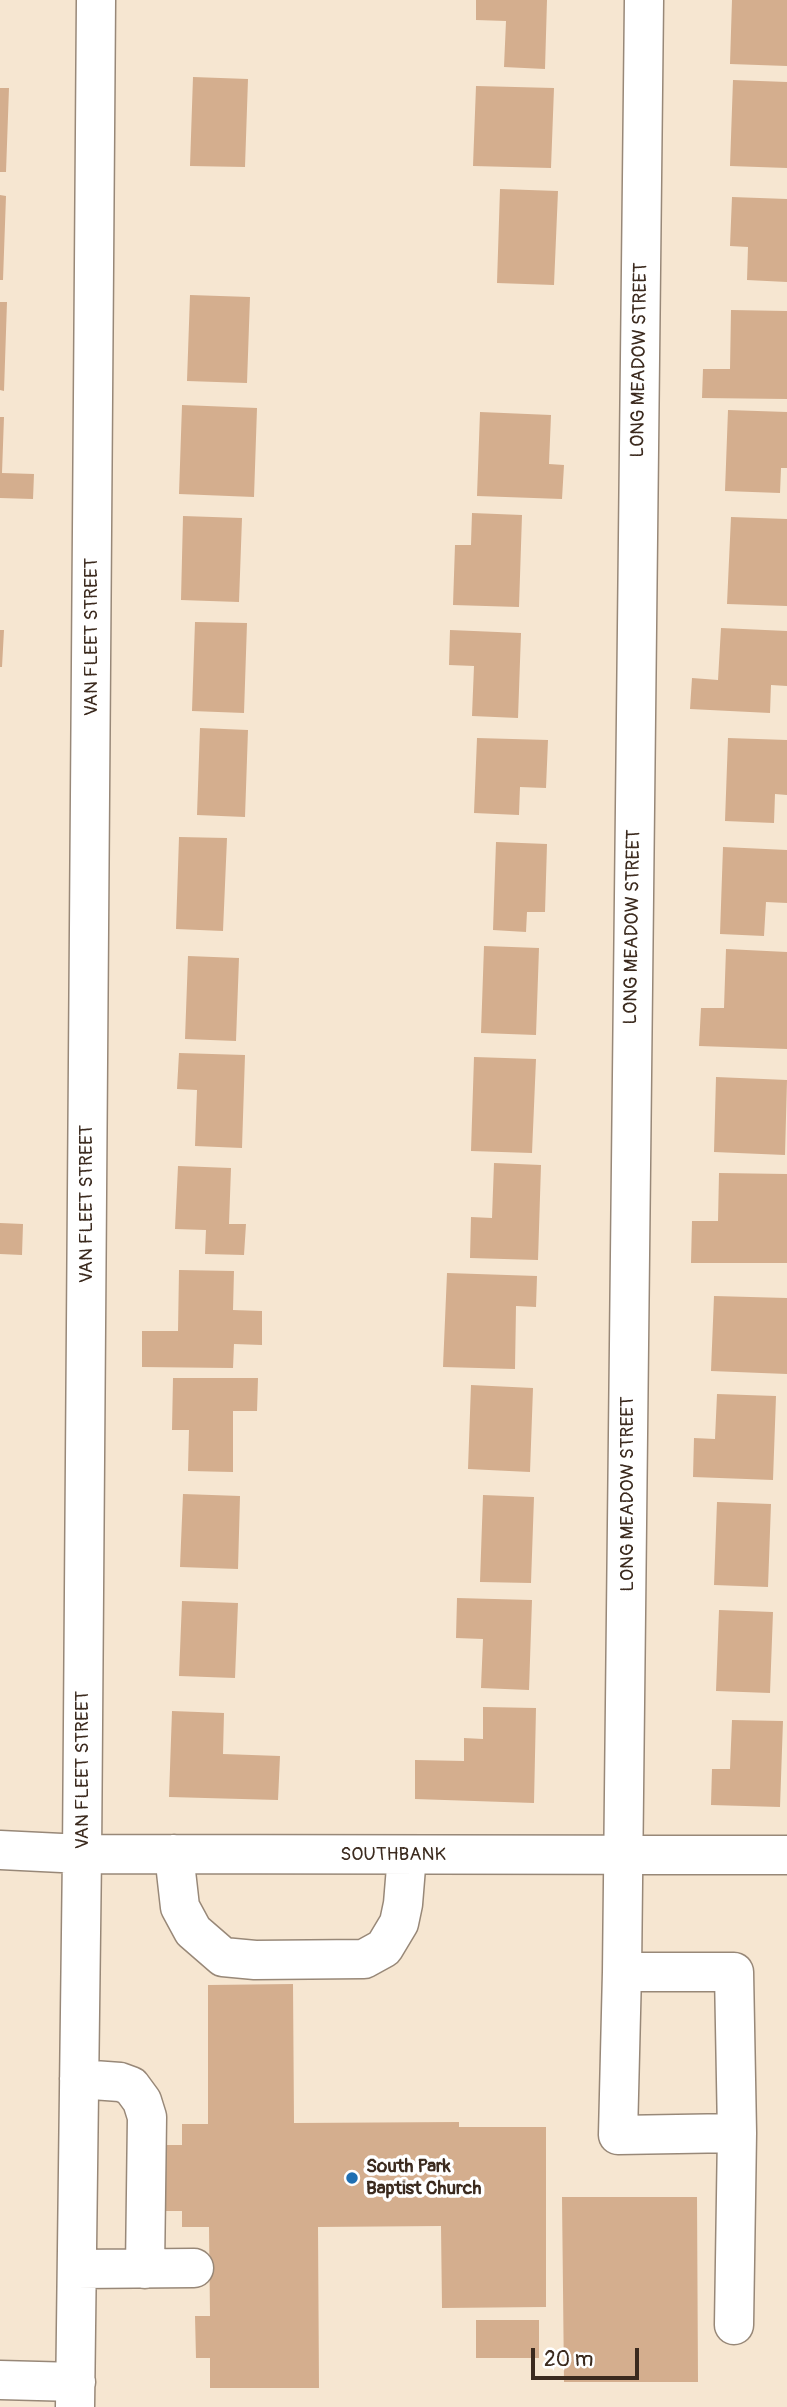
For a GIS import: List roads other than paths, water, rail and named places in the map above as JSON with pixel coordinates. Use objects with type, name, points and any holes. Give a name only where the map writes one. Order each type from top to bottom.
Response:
[{"type":"street","name":"VAN FLEET STREET","points":[[76,2394],[96,0]]},
{"type":"street","name":"LONG MEADOW STREET","points":[[644,0],[625,1855],[618,2135],[737,2133]]},
{"type":"street","name":"SOUTHBANK","points":[[0,1850],[82,1854],[787,1855]]},
{"type":"street","points":[[174,1854],[180,1907],[193,1931],[223,1957],[255,1960],[364,1959],[384,1948],[399,1923],[407,1855]]},
{"type":"street","points":[[622,1972],[734,1972],[737,2133],[734,2325]]},
{"type":"street","points":[[79,2079],[120,2082],[131,2086],[142,2101],[147,2117],[145,2269]]},
{"type":"street","points":[[77,2269],[194,2269]]},
{"type":"street","points":[[0,2380],[76,2394]]},
{"type":"place","name":"South Park Baptist Church","points":[[352,2178]]}]
